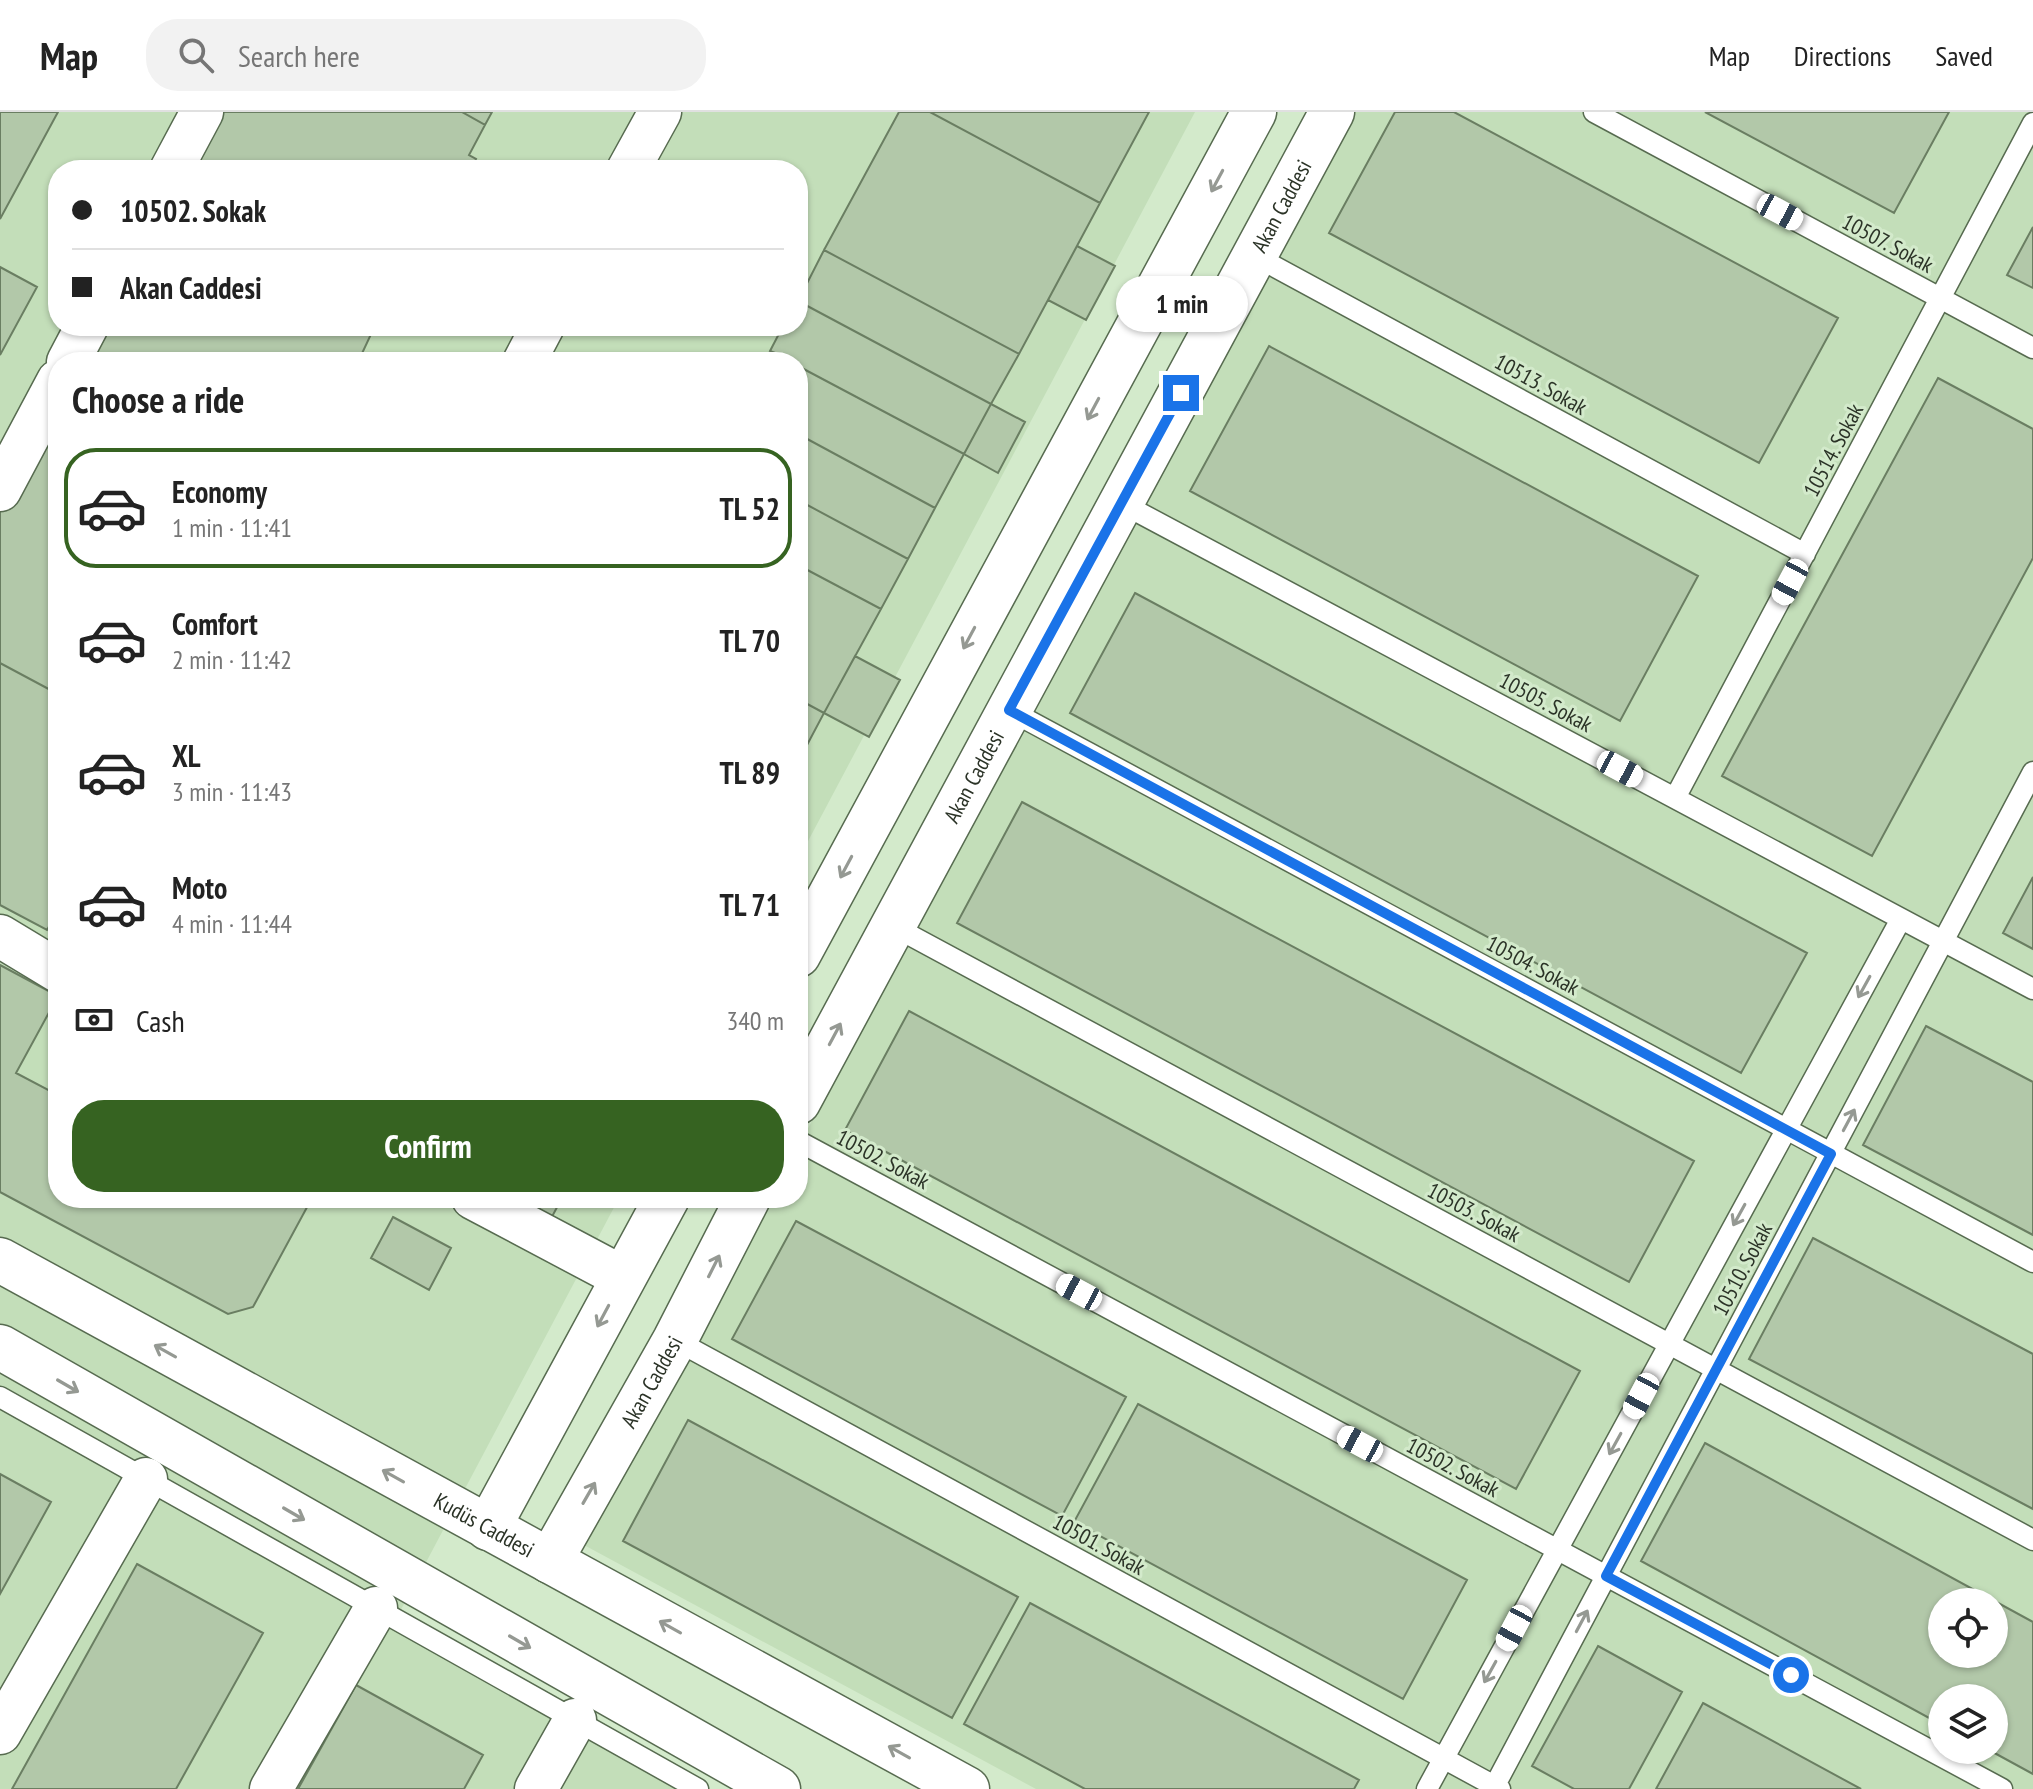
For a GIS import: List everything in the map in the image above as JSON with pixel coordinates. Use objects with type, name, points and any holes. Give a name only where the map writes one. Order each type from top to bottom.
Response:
[{"type":"street","points":[[176,160],[202,112]]},
{"type":"street","points":[[634,160],[660,112]]},
{"type":"street","points":[[808,937],[1254,112]]},
{"type":"street","name":"Akan Caddesi","points":[[808,1083],[1332,112]]},
{"type":"street","points":[[0,490],[48,400]]},
{"type":"street","points":[[0,936],[48,965]]},
{"type":"street","points":[[492,1208],[624,1278]]},
{"type":"street","points":[[488,1528],[662,1208]]},
{"type":"street","name":"Akan Caddesi","points":[[550,1561],[675,1340],[743,1208]]},
{"type":"street","name":"Kudüs Caddesi","points":[[0,1260],[967,1789]]},
{"type":"street","points":[[0,1347],[778,1789]]},
{"type":"street","points":[[0,1733],[146,1479]]},
{"type":"street","points":[[271,1789],[376,1608]]},
{"type":"street","points":[[536,1789],[575,1720]]},
{"type":"lane","name":"10507. Sokak","points":[[1594,112],[2033,348]]},
{"type":"lane","name":"10514. Sokak","points":[[1675,798],[2033,123]]},
{"type":"lane","name":"10513. Sokak","points":[[1255,256],[1805,554]]},
{"type":"lane","name":"10505. Sokak","points":[[1121,503],[2033,989]]},
{"type":"lane","name":"10504. Sokak","points":[[1009,710],[2033,1262]]},
{"type":"lane","name":"10510. Sokak","points":[[1496,1788],[2033,772]]},
{"type":"lane","name":"10510. Sokak","points":[[1427,1789],[1901,919]]},
{"type":"lane","name":"10503. Sokak","points":[[893,926],[2033,1540]]},
{"type":"lane","name":"10502. Sokak","points":[[808,1146],[2002,1789]]},
{"type":"lane","name":"10501. Sokak","points":[[675,1340],[1496,1788]]},
{"type":"lane","points":[[0,1397],[698,1789]]},
{"type":"shaded area","points":[[0,112],[1195,112],[808,841],[808,352],[48,352],[48,1208],[614,1208],[396,1619],[706,1789],[0,1789]]},
{"type":"shaded area","points":[[1353,112],[2033,112],[2033,1789],[1036,1789],[584,1545],[766,1208],[808,1208],[808,1128]]},
{"type":"building","points":[[0,112],[58,112],[0,219]]},
{"type":"building","points":[[209,112],[462,112],[485,125],[469,155],[475,160],[183,160]]},
{"type":"building","points":[[462,112],[492,112],[485,125]]},
{"type":"building","points":[[899,112],[930,112],[1100,203],[1019,354],[824,250]]},
{"type":"building","points":[[930,112],[1149,112],[1100,203]]},
{"type":"building","points":[[1395,112],[1454,112],[1838,318],[1759,463],[1329,233]]},
{"type":"building","points":[[1705,112],[1949,112],[1894,213]]},
{"type":"building","points":[[2033,227],[2033,288],[2007,275]]},
{"type":"building","points":[[1077,246],[1115,266],[1086,320],[1048,300]]},
{"type":"building","points":[[824,250],[1019,354],[991,404],[808,306],[808,281]]},
{"type":"building","points":[[0,267],[37,287],[0,355]]},
{"type":"building","points":[[808,306],[991,404],[964,454],[808,371],[808,352],[770,351],[778,336],[808,336]]},
{"type":"building","points":[[87,336],[370,336],[363,352],[79,352]]},
{"type":"building","points":[[1269,346],[1698,576],[1620,721],[1190,491]]},
{"type":"building","points":[[808,371],[964,454],[935,508],[808,439]]},
{"type":"building","points":[[1938,378],[2033,429],[2033,558],[1872,856],[1722,776]]},
{"type":"building","points":[[991,404],[1025,422],[998,473],[964,454]]},
{"type":"building","points":[[42,419],[48,422],[48,689],[0,663],[0,496]]},
{"type":"building","points":[[808,439],[935,508],[908,559],[808,505]]},
{"type":"building","points":[[808,505],[908,559],[881,609],[808,570]]},
{"type":"building","points":[[808,570],[881,609],[824,713],[808,704]]},
{"type":"building","points":[[1135,593],[1807,953],[1741,1073],[1070,713]]},
{"type":"building","points":[[855,656],[900,680],[869,737],[824,713]]},
{"type":"building","points":[[0,663],[48,689],[48,928],[0,905]]},
{"type":"building","points":[[808,704],[824,713],[808,743]]},
{"type":"building","points":[[1022,802],[1694,1161],[1629,1282],[957,923]]},
{"type":"building","points":[[2033,877],[2033,949],[2003,933]]},
{"type":"building","points":[[0,965],[48,991],[48,1014],[16,1073],[48,1090],[48,1208],[307,1208],[253,1307],[228,1314],[0,1192]]},
{"type":"building","points":[[909,1011],[1580,1371],[1516,1489],[845,1130]]},
{"type":"building","points":[[1926,1026],[2033,1082],[2033,1235],[1863,1145]]},
{"type":"building","points":[[513,1208],[557,1208],[547,1226]]},
{"type":"building","points":[[393,1217],[451,1248],[429,1290],[371,1258]]},
{"type":"building","points":[[796,1221],[1126,1397],[1062,1516],[732,1339]]},
{"type":"building","points":[[1813,1238],[2033,1354],[2033,1509],[1749,1359]]},
{"type":"building","points":[[1138,1404],[1467,1580],[1403,1699],[1074,1522]]},
{"type":"building","points":[[688,1420],[1018,1597],[952,1718],[623,1541]]},
{"type":"building","points":[[1705,1443],[1971,1588],[1928,1588],[1928,1668],[2008,1668],[2008,1608],[2033,1622],[2033,1774],[2008,1760],[2008,1684],[1928,1684],[1928,1717],[1641,1561]]},
{"type":"building","points":[[0,1474],[51,1502],[0,1594]]},
{"type":"building","points":[[137,1564],[263,1633],[176,1789],[12,1789]]},
{"type":"building","points":[[1030,1603],[1359,1780],[1354,1789],[1085,1789],[964,1724]]},
{"type":"building","points":[[1598,1646],[1682,1692],[1629,1789],[1574,1789],[1532,1766]]},
{"type":"building","points":[[356,1685],[483,1755],[464,1789],[298,1789]]},
{"type":"building","points":[[1703,1703],[1861,1789],[1656,1789]]},
{"type":"route","points":[[1181,393],[1009,710],[1831,1154],[1606,1576],[1791,1675]]}]
